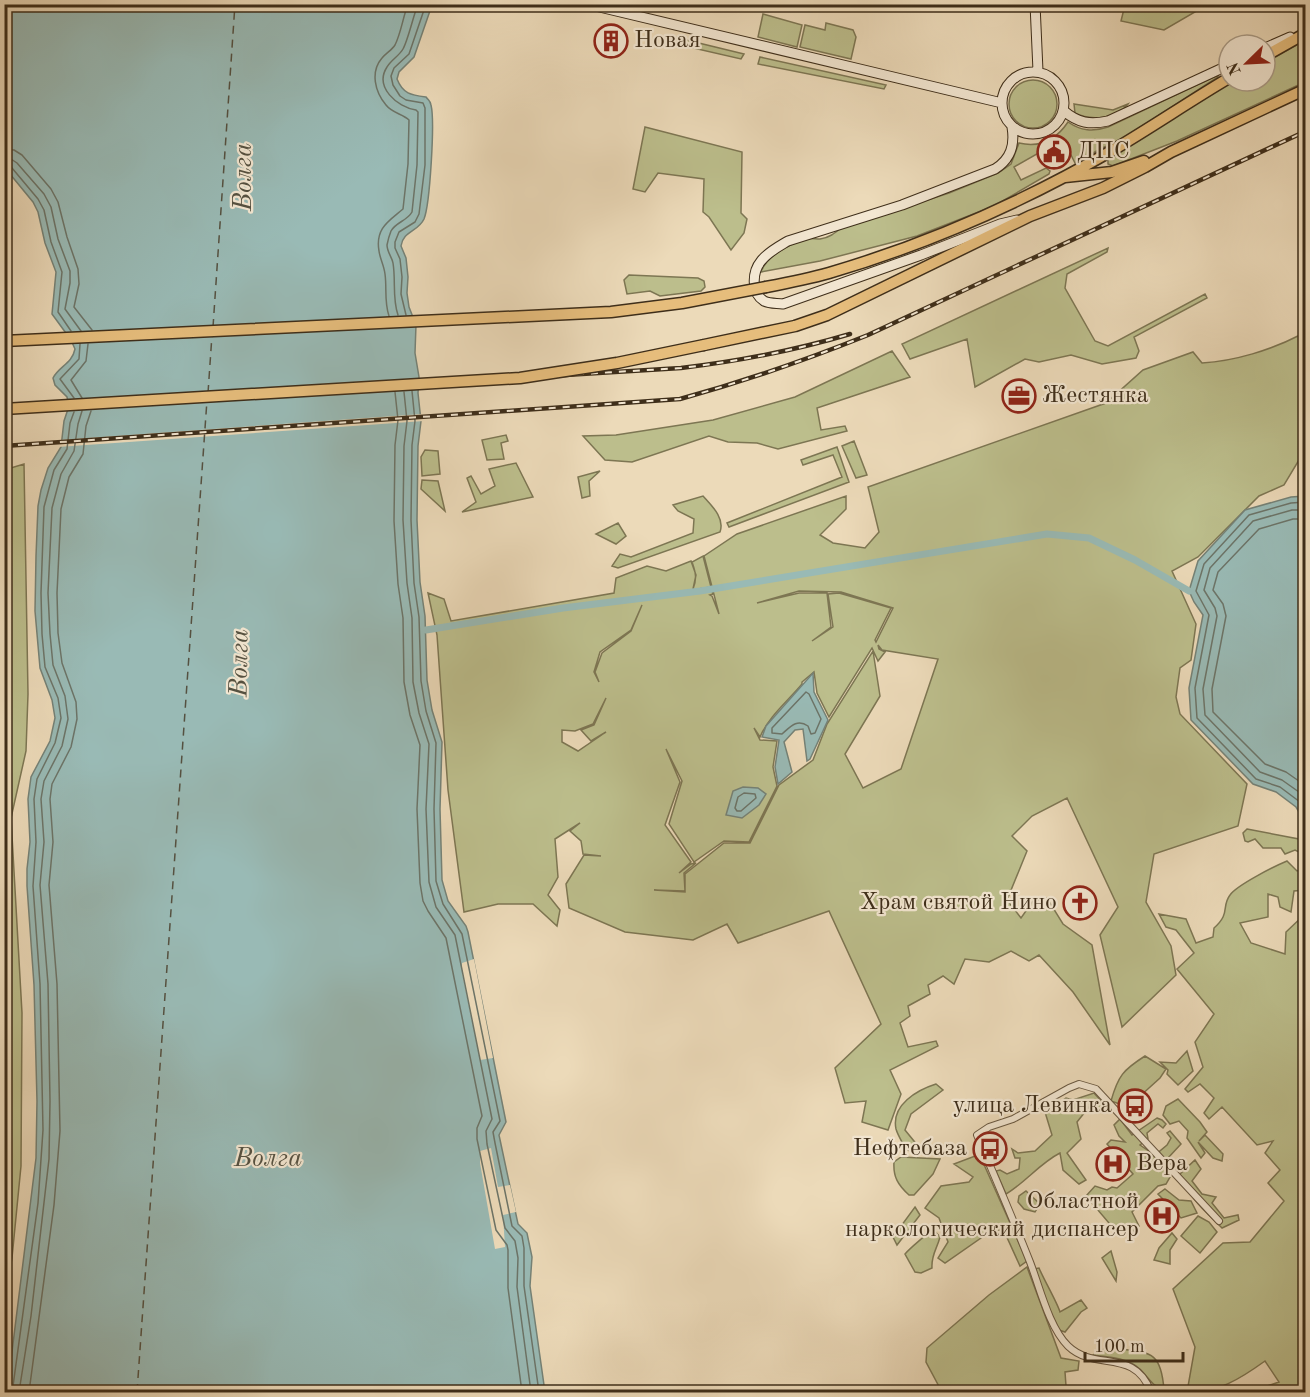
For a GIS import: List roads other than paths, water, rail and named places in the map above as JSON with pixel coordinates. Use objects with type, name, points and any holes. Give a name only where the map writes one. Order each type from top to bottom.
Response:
[{"type":"main road","points":[[1277,50],[1305,32]]},
{"type":"main road","points":[[4,341],[611,312],[682,303],[766,287],[826,274],[929,240],[993,213],[1113,150],[1217,85]]},
{"type":"main road","points":[[4,409],[520,378],[606,365],[795,326],[826,315],[1030,216],[1103,188],[1171,152],[1305,89]]},
{"type":"main road","points":[[1062,177],[1112,172],[1171,152]]},
{"type":"street","points":[[587,4],[1002,103]]},
{"type":"street","points":[[1035,4],[1038,71]]},
{"type":"street","points":[[1277,43],[1305,32]]},
{"type":"street","points":[[1012,127],[1025,133],[1035,134],[1054,127],[1064,111],[1064,99],[1055,81],[1038,71],[1017,76],[1009,83],[1002,103],[1014,138],[1010,155],[995,170],[902,205],[788,241],[772,250],[761,261],[754,272],[754,283],[762,300],[783,304],[1000,224],[1030,216]]},
{"type":"street","points":[[1064,111],[1082,122],[1108,121],[1217,71]]},
{"type":"street","points":[[1151,1392],[1147,1382],[1133,1367],[1082,1356],[1069,1347],[1057,1332],[977,1135],[989,1127],[1013,1119],[1069,1088],[1079,1084],[1089,1086],[1096,1089],[1219,1221]]},
{"type":"water","name":"Волга","points":[[4,5],[432,5],[414,57],[399,72],[397,79],[408,93],[426,97],[430,102],[432,114],[431,162],[424,219],[405,237],[401,246],[406,258],[409,307],[416,325],[415,353],[419,377],[421,421],[418,446],[417,520],[420,582],[425,616],[427,680],[432,710],[442,742],[440,809],[442,880],[448,901],[468,932],[506,1122],[499,1135],[518,1224],[527,1233],[532,1257],[530,1286],[545,1392],[7,1392],[36,1158],[34,985],[27,886],[30,842],[28,799],[31,777],[50,741],[55,718],[52,700],[40,668],[35,611],[38,506],[48,468],[61,447],[64,421],[69,406],[67,397],[55,385],[53,378],[68,362],[75,349],[52,314],[56,272],[45,243],[38,212],[33,202],[5,168]]},
{"type":"water","points":[[1306,496],[1305,822],[1296,807],[1276,792],[1253,784],[1191,720],[1189,688],[1203,615],[1189,591],[1198,561],[1245,510],[1291,497]]},
{"type":"water","points":[[813,673],[814,692],[828,720],[807,761],[803,729],[795,730],[784,742],[792,772],[778,784],[775,767],[779,740],[762,737],[766,726]]},
{"type":"water","points":[[743,787],[758,788],[766,794],[759,805],[742,818],[726,815],[733,791]]},
{"type":"waterway","points":[[426,630],[563,608],[700,591],[1047,534],[1089,538],[1135,560],[1189,591]]},
{"type":"railway","points":[[4,446],[680,399],[775,370],[868,335],[1306,131]]},
{"type":"railway","points":[[4,409],[681,368],[766,355],[850,334]]},
{"type":"place","name":"Новая","points":[[611,41]]},
{"type":"place","name":"ДПС","points":[[1054,152]]},
{"type":"place","name":"Жестянка","points":[[1019,396]]},
{"type":"place","name":"Храм святой Нино","points":[[1080,903]]},
{"type":"place","name":"улица Левинка","points":[[1135,1106]]},
{"type":"place","name":"Нефтебаза","points":[[990,1149]]},
{"type":"place","name":"Вера","points":[[1113,1164]]},
{"type":"place","name":"Областной наркологический диспансер","points":[[1162,1216]]}]
